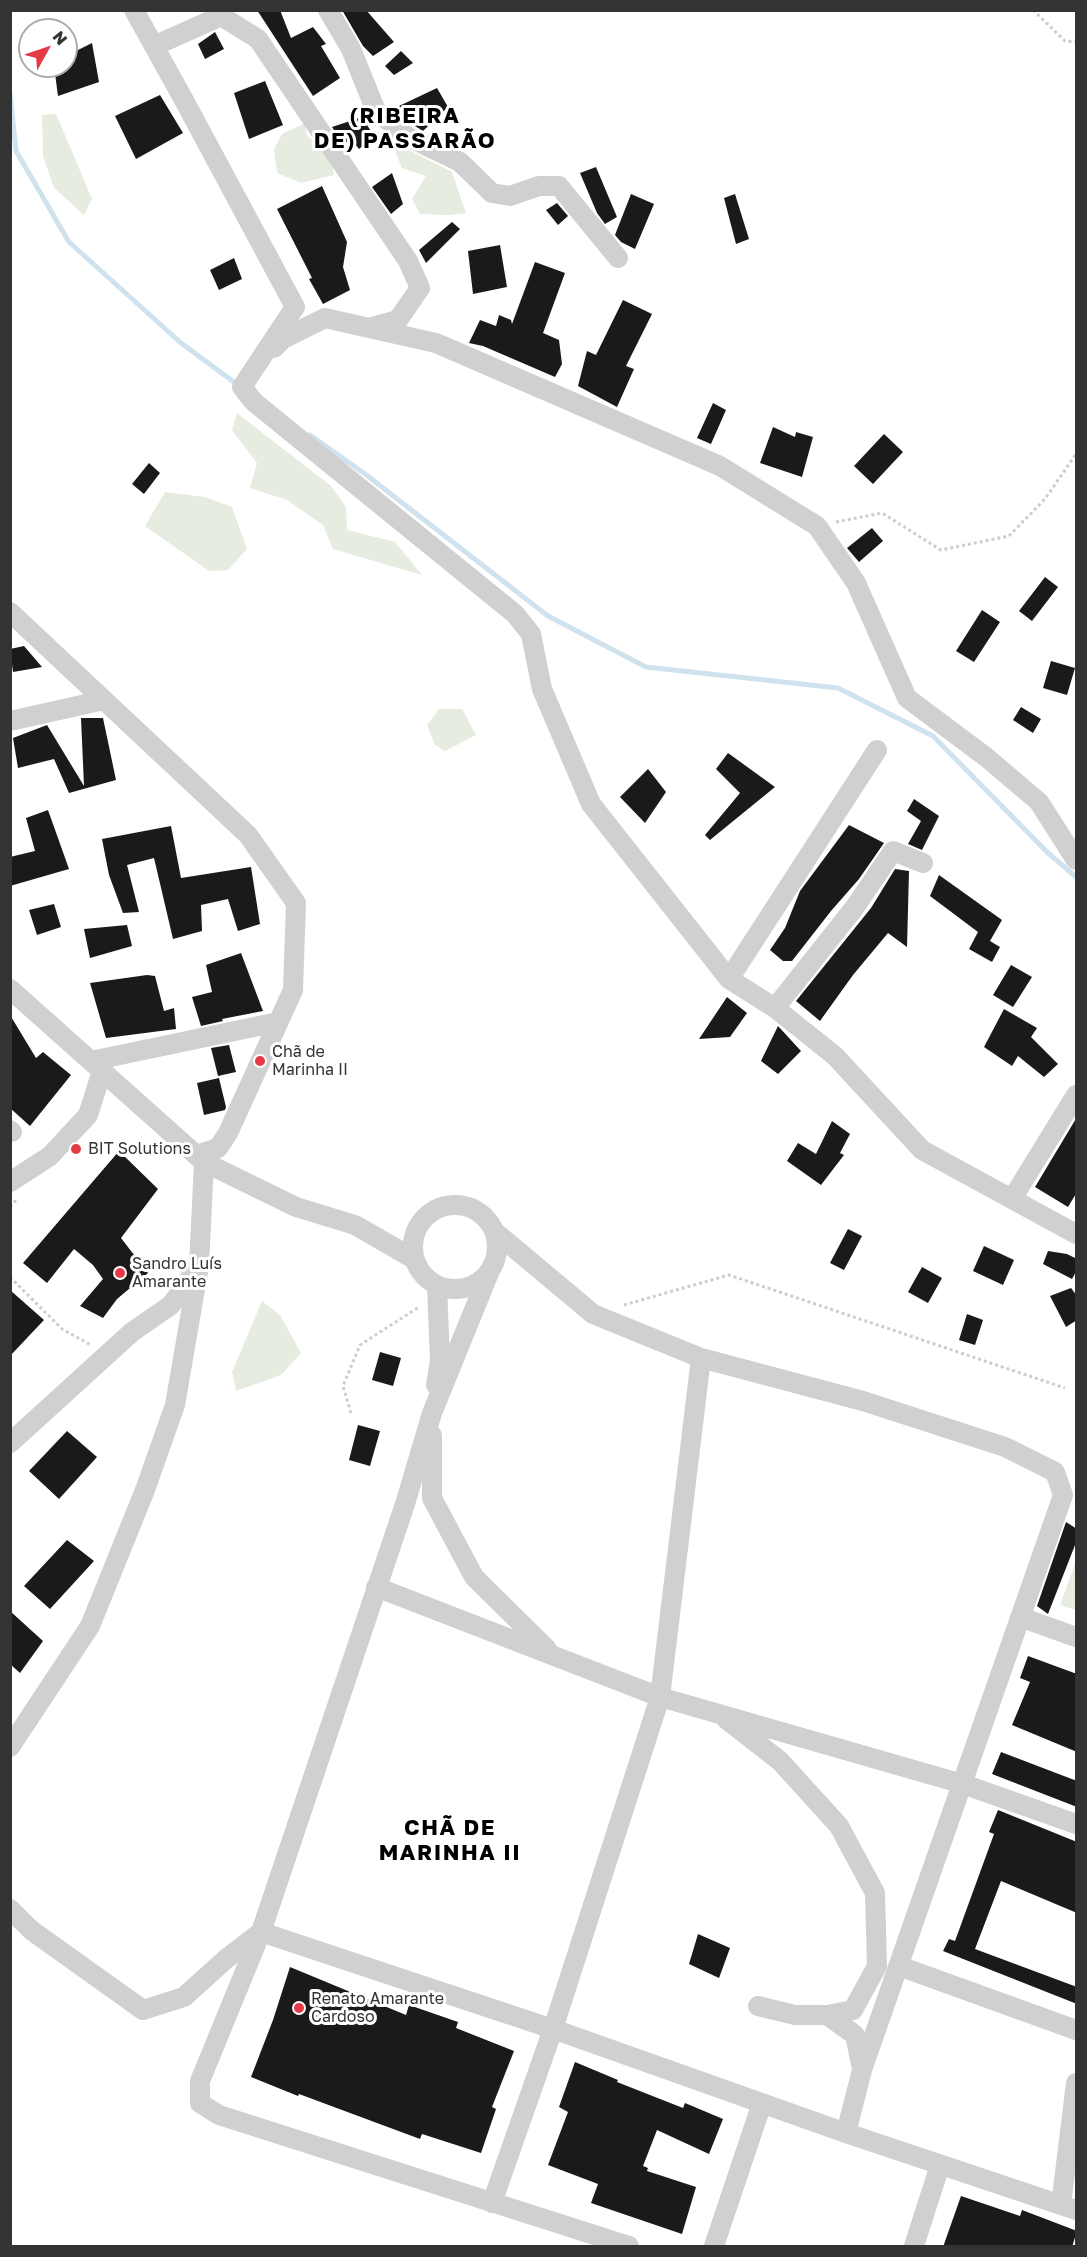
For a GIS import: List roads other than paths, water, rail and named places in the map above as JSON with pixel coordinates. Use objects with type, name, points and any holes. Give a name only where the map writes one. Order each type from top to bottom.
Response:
[{"type":"street","points":[[134,10],[295,307],[242,387],[254,402],[515,614],[531,634],[542,689],[591,804],[729,978],[775,1008],[835,1056],[922,1150],[1076,1232]]},
{"type":"street","points":[[328,10],[351,49],[376,111],[408,137],[460,162],[492,193],[510,196],[539,186],[558,186],[618,258]]},
{"type":"street","points":[[154,46],[225,13],[258,39],[408,261],[420,288],[398,320],[369,328]]},
{"type":"street","points":[[260,361],[283,339],[325,318],[436,343],[720,466],[817,526],[856,583],[907,698],[986,757],[1040,802],[1077,860]]},
{"type":"street","points":[[10,612],[20,631],[104,700],[248,835],[296,903],[292,990],[228,1133],[218,1148],[200,1159]]},
{"type":"street","points":[[10,721],[104,700]]},
{"type":"street","points":[[729,978],[877,750]]},
{"type":"street","points":[[775,1008],[855,907],[893,851],[923,863]]},
{"type":"street","points":[[10,989],[200,1159],[296,1207],[355,1225],[414,1259]]},
{"type":"street","points":[[97,1066],[278,1022]]},
{"type":"street","points":[[10,1182],[51,1156],[87,1115],[97,1066]]},
{"type":"street","points":[[1012,1199],[1077,1095]]},
{"type":"street","points":[[228,1133],[231,1176]]},
{"type":"street","points":[[10,1747],[90,1626],[146,1490],[175,1405],[199,1266],[200,1159]]},
{"type":"street","points":[[555,1656],[474,1577],[432,1498],[432,1413],[440,1360],[438,1290],[419,1270],[414,1259],[412,1243],[417,1227],[427,1215],[441,1207],[457,1204],[473,1209],[486,1218],[495,1232],[593,1314],[701,1358],[874,1405],[1005,1447],[1054,1472],[1063,1495],[862,2070],[846,2133]]},
{"type":"street","points":[[495,1232],[497,1246],[495,1260],[432,1413],[405,1504],[261,1932],[200,2081],[200,2103],[219,2115],[629,2247]]},
{"type":"street","points":[[10,1443],[132,1332],[171,1305],[199,1266]]},
{"type":"street","points":[[438,1290],[465,1288],[478,1282],[489,1273]]},
{"type":"street","points":[[492,2203],[553,2029],[660,1697],[701,1358]]},
{"type":"street","points":[[376,1587],[660,1697],[963,1784],[1077,1824]]},
{"type":"street","points":[[1020,1617],[1077,1637]]},
{"type":"street","points":[[716,1712],[780,1761],[839,1826],[875,1893],[877,1966],[852,2010],[827,2015],[795,2015],[758,2006]]},
{"type":"street","points":[[10,1909],[31,1930],[143,2010],[184,1997],[226,1959],[261,1932]]},
{"type":"street","points":[[261,1932],[553,2029],[846,2133],[1069,2208],[1077,2083]]},
{"type":"street","points":[[899,1966],[1077,2030]]},
{"type":"street","points":[[827,2015],[855,2035],[862,2070]]},
{"type":"street","points":[[714,2247],[762,2103]]},
{"type":"street","points":[[914,2247],[940,2165]]},
{"type":"waterway","points":[[10,93],[16,151],[69,242],[181,343],[238,385]]},
{"type":"waterway","points":[[310,435],[365,474],[548,616],[646,667],[838,688],[933,736],[1047,852],[1076,877]]},
{"type":"place","name":"Chã de Marinha II","points":[[260,1061]]},
{"type":"place","name":"BIT Solutions","points":[[76,1149]]},
{"type":"place","name":"Sandro Luís Amarante","points":[[120,1273]]},
{"type":"place","name":"Renato Amarante Cardoso","points":[[299,2008]]},
{"type":"district","name":"(RIBEIRA DE) PASSARÃO","points":[[405,128]]},
{"type":"district","name":"CHÃ DE MARINHA II","points":[[450,1841]]}]
